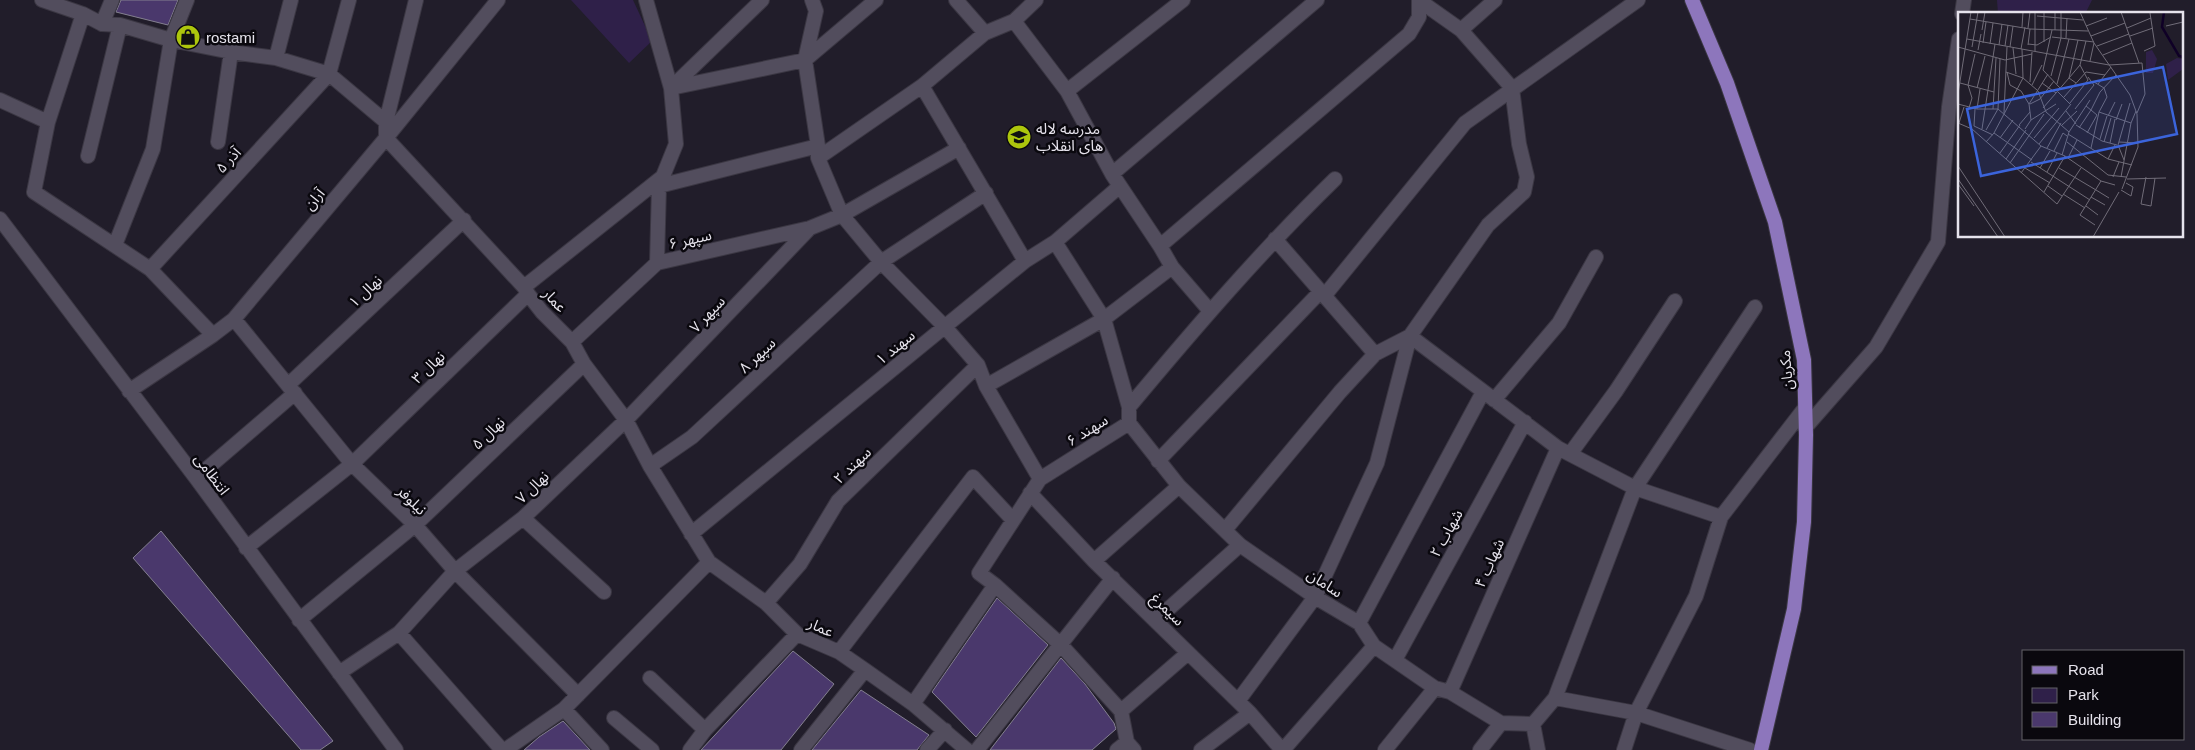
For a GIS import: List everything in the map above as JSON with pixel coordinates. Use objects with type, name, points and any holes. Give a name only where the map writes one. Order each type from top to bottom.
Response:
[{"type":"main road","name":"مکریان","points":[[1692,0],[1727,83],[1775,222],[1804,360],[1804,522],[1794,609],[1761,750]]},
{"type":"street","points":[[42,0],[83,14],[102,24],[120,25],[172,40],[231,52],[276,58],[329,74],[386,122]]},
{"type":"street","points":[[102,24],[112,0]]},
{"type":"street","points":[[111,242],[153,149],[172,40],[187,0]]},
{"type":"street","points":[[276,58],[291,0]]},
{"type":"street","points":[[329,74],[349,0]]},
{"type":"street","points":[[386,138],[386,122],[416,0]]},
{"type":"street","name":"آران","points":[[129,391],[234,319],[386,138],[498,0]]},
{"type":"street","points":[[646,0],[671,88],[676,144],[660,182],[658,263]]},
{"type":"street","points":[[671,88],[762,0]]},
{"type":"street","points":[[812,0],[816,11],[805,60],[818,152],[842,215],[881,262],[945,327],[978,365],[986,386],[1040,479]]},
{"type":"street","points":[[671,88],[805,60],[876,0]]},
{"type":"street","points":[[956,0],[985,33]]},
{"type":"street","points":[[660,182],[818,152],[922,86],[985,33],[1014,21],[1036,0]]},
{"type":"street","points":[[1067,91],[1183,0]]},
{"type":"street","points":[[1112,174],[1317,0]]},
{"type":"street","points":[[1238,701],[1315,598],[1377,463],[1410,336],[1488,225],[1524,192],[1527,177],[1519,144],[1512,88],[1461,30],[1420,0]]},
{"type":"street","points":[[1160,246],[1409,34],[1419,17],[1420,0]]},
{"type":"street","points":[[1461,30],[1495,0]]},
{"type":"street","points":[[1158,461],[1323,293],[1465,123],[1638,0]]},
{"type":"street","points":[[83,14],[48,122],[34,192],[150,269],[213,335]]},
{"type":"street","points":[[1014,21],[1067,91],[1112,174],[1172,267],[1210,311]]},
{"type":"street","points":[[88,156],[120,25]]},
{"type":"street","points":[[1805,428],[1876,348],[1938,242],[1949,107],[1958,46]]},
{"type":"street","points":[[218,142],[231,52]]},
{"type":"street","name":"آذر ۵","points":[[150,269],[329,74]]},
{"type":"street","points":[[922,86],[1025,261]]},
{"type":"street","points":[[0,100],[48,122]]},
{"type":"street","name":"عمار","points":[[386,138],[464,220],[572,342],[584,364],[626,420],[650,466],[709,562],[766,603],[797,634],[839,652],[912,704],[967,750]]},
{"type":"street","name":"سپهر ۶","points":[[572,342],[658,263],[810,228],[842,215],[959,148]]},
{"type":"street","points":[[1129,407],[1210,311],[1275,239],[1335,179]]},
{"type":"street","name":"نهال ۳","points":[[246,548],[352,464],[526,291],[660,182]]},
{"type":"street","name":"سهند ۱","points":[[691,534],[1025,261],[1055,242],[1120,186]]},
{"type":"street","name":"سپهر ۸","points":[[650,466],[692,437],[881,262],[986,193]]},
{"type":"street","name":"انتظامی","points":[[0,219],[196,478],[396,750]]},
{"type":"street","name":"نهال ۱","points":[[196,478],[291,389],[464,220]]},
{"type":"street","name":"سپهر ۷","points":[[626,420],[810,228]]},
{"type":"street","points":[[1275,239],[1375,354]]},
{"type":"street","name":"سهند ۶","points":[[995,585],[979,573],[1040,479],[1128,423],[1129,407],[1104,318],[1055,242]]},
{"type":"street","points":[[1360,623],[1489,396],[1559,323],[1596,257]]},
{"type":"street","points":[[986,386],[1104,318],[1172,267]]},
{"type":"street","name":"شهاب ۴","points":[[1450,692],[1564,451],[1616,391],[1675,301]]},
{"type":"street","points":[[1538,750],[1533,724],[1554,698],[1635,488],[1755,307]]},
{"type":"street","name":"نیلوفر","points":[[234,319],[352,464],[415,525],[455,571],[578,695]]},
{"type":"street","points":[[1225,530],[1340,392],[1375,354],[1410,336]]},
{"type":"street","points":[[1410,336],[1564,451],[1635,488],[1721,517]]},
{"type":"street","name":"نهال ۵","points":[[299,620],[415,525],[584,364]]},
{"type":"street","name":"سهند ۲","points":[[766,603],[800,564],[838,501],[978,365]]},
{"type":"street","points":[[1624,750],[1636,713],[1696,596],[1721,517],[1804,409]]},
{"type":"street","name":"نهال ۷","points":[[339,673],[399,633],[455,571],[523,518],[626,420]]},
{"type":"street","name":"شهاب ۲","points":[[1395,660],[1525,422]]},
{"type":"street","name":"سامان","points":[[1128,423],[1179,486],[1240,545],[1315,598],[1360,623],[1374,646],[1435,688],[1450,692],[1502,723],[1533,724]]},
{"type":"street","points":[[839,652],[973,477],[1013,520]]},
{"type":"street","points":[[1094,561],[1179,486]]},
{"type":"street","name":"سیمرغ","points":[[1030,493],[1094,561],[1250,713],[1283,750]]},
{"type":"street","points":[[523,518],[604,592]]},
{"type":"street","points":[[1156,620],[1240,545]]},
{"type":"street","points":[[399,633],[503,750],[564,709],[709,562]]},
{"type":"street","points":[[977,750],[1113,578]]},
{"type":"street","points":[[912,704],[995,585],[1061,645],[1121,711],[1126,747]]},
{"type":"street","points":[[690,750],[705,730],[797,634]]},
{"type":"street","points":[[1283,750],[1374,646]]},
{"type":"street","points":[[1121,711],[1188,653]]},
{"type":"street","points":[[801,750],[865,670]]},
{"type":"street","points":[[650,678],[705,730]]},
{"type":"street","points":[[1385,750],[1435,688]]},
{"type":"street","points":[[1554,698],[1636,713],[1750,750]]},
{"type":"street","points":[[564,709],[602,750]]},
{"type":"street","points":[[1201,750],[1250,713]]},
{"type":"street","points":[[614,718],[652,750]]},
{"type":"street","points":[[1480,750],[1502,723]]},
{"type":"street","points":[[927,750],[945,730]]},
{"type":"green space","points":[[571,0],[633,0],[652,41],[629,63]]},
{"type":"green space","points":[[1997,0],[2092,0],[2086,12],[1998,12]]},
{"type":"building","points":[[121,0],[178,0],[168,25],[116,12]]},
{"type":"building","points":[[161,531],[333,741],[320,750],[301,750],[133,558]]},
{"type":"building","points":[[997,598],[1048,645],[976,737],[932,692]]},
{"type":"building","points":[[793,651],[834,684],[781,750],[701,750]]},
{"type":"building","points":[[1061,658],[1085,684],[1114,723],[1116,729],[1092,750],[990,750]]},
{"type":"building","points":[[861,690],[929,735],[917,750],[812,750]]},
{"type":"building","points":[[563,721],[590,750],[524,750],[539,737]]},
{"type":"place","name":"rostami","points":[[188,37]]},
{"type":"place","name":"مدرسه لاله های انقلاب","points":[[1019,137]]}]
